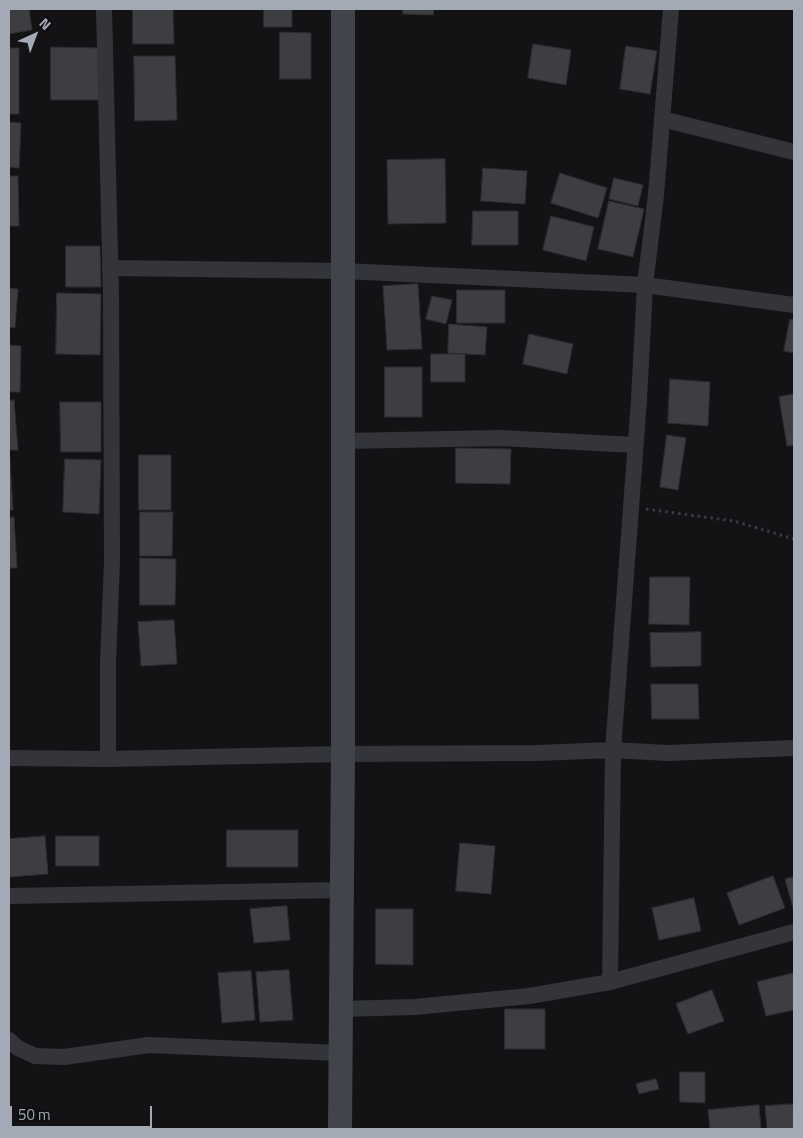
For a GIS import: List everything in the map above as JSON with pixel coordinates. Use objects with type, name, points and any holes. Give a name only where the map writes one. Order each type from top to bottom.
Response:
[{"type":"main road","points":[[340,1129],[343,754],[343,9]]},
{"type":"street","points":[[104,9],[110,268],[112,561],[108,663],[108,759]]},
{"type":"street","points":[[610,982],[613,750],[636,445],[645,286],[656,195],[671,9]]},
{"type":"street","points":[[662,119],[794,152]]},
{"type":"street","points":[[110,268],[344,271],[645,286],[794,305]]},
{"type":"street","points":[[343,441],[501,438],[636,445]]},
{"type":"street","points":[[9,758],[108,759],[613,750],[667,753],[794,748]]},
{"type":"street","points":[[9,896],[341,890]]},
{"type":"street","points":[[340,1010],[415,1007],[520,996],[610,982],[794,932]]},
{"type":"street","points":[[9,1040],[18,1048],[34,1056],[64,1057],[149,1045],[340,1053]]},
{"type":"path","points":[[631,507],[734,521],[794,539]]},
{"type":"building","points":[[9,9],[29,9],[32,30],[9,34]]},
{"type":"building","points":[[133,9],[173,9],[174,44],[133,44]]},
{"type":"building","points":[[264,9],[292,9],[292,27],[264,27]]},
{"type":"building","points":[[403,9],[434,9],[433,15],[403,14]]},
{"type":"building","points":[[280,32],[311,33],[311,79],[280,79]]},
{"type":"building","points":[[533,44],[571,50],[566,85],[528,78]]},
{"type":"building","points":[[626,46],[657,51],[650,94],[620,89]]},
{"type":"building","points":[[51,47],[99,48],[99,100],[51,100]]},
{"type":"building","points":[[9,48],[19,48],[19,114],[9,114]]},
{"type":"building","points":[[134,56],[175,56],[177,120],[135,121]]},
{"type":"building","points":[[9,122],[21,123],[19,168],[9,167]]},
{"type":"building","points":[[445,159],[446,223],[388,224],[387,160]]},
{"type":"building","points":[[483,168],[527,171],[525,204],[481,201]]},
{"type":"building","points":[[560,173],[607,188],[598,218],[551,203]]},
{"type":"building","points":[[9,176],[18,176],[19,226],[9,226]]},
{"type":"building","points":[[614,178],[643,185],[638,206],[609,199]]},
{"type":"building","points":[[609,201],[644,209],[633,257],[598,249]]},
{"type":"building","points":[[473,211],[518,211],[518,245],[472,245]]},
{"type":"building","points":[[551,216],[594,227],[586,261],[543,250]]},
{"type":"building","points":[[66,246],[100,246],[101,287],[66,287]]},
{"type":"building","points":[[418,284],[422,349],[387,350],[383,286]]},
{"type":"building","points":[[9,288],[18,289],[15,328],[9,327]]},
{"type":"building","points":[[457,290],[505,290],[505,323],[457,323]]},
{"type":"building","points":[[57,293],[101,294],[100,355],[56,354]]},
{"type":"building","points":[[432,296],[452,300],[446,324],[426,319]]},
{"type":"building","points":[[790,319],[794,320],[794,353],[784,351]]},
{"type":"building","points":[[449,324],[487,327],[485,355],[448,353]]},
{"type":"building","points":[[529,334],[573,344],[567,374],[523,364]]},
{"type":"building","points":[[9,345],[21,346],[20,392],[9,392]]},
{"type":"building","points":[[431,354],[465,354],[465,382],[431,382]]},
{"type":"building","points":[[385,367],[422,367],[422,417],[385,417]]},
{"type":"building","points":[[670,379],[710,382],[708,426],[668,423]]},
{"type":"building","points":[[794,394],[794,445],[787,446],[779,397]]},
{"type":"building","points":[[14,400],[18,450],[9,450],[9,401]]},
{"type":"building","points":[[60,402],[101,402],[101,452],[61,452]]},
{"type":"building","points":[[667,435],[686,438],[678,490],[660,487]]},
{"type":"building","points":[[456,448],[511,449],[510,484],[456,483]]},
{"type":"building","points":[[139,455],[171,455],[171,510],[139,510]]},
{"type":"building","points":[[10,457],[13,510],[9,510]]},
{"type":"building","points":[[65,459],[101,460],[99,514],[63,512]]},
{"type":"building","points":[[140,512],[173,512],[172,556],[140,556]]},
{"type":"building","points":[[14,517],[17,568],[9,568],[9,518]]},
{"type":"building","points":[[140,558],[176,559],[175,605],[140,605]]},
{"type":"building","points":[[650,577],[690,577],[689,625],[649,624]]},
{"type":"building","points":[[174,620],[177,664],[141,666],[138,622]]},
{"type":"building","points":[[701,632],[701,666],[651,667],[650,633]]},
{"type":"building","points":[[651,684],[698,684],[699,719],[652,719]]},
{"type":"building","points":[[227,830],[298,830],[298,867],[227,867]]},
{"type":"building","points":[[45,836],[48,874],[9,877],[9,839]]},
{"type":"building","points":[[56,836],[99,836],[99,866],[56,866]]},
{"type":"building","points":[[460,843],[495,846],[491,894],[456,891]]},
{"type":"building","points":[[773,876],[785,908],[739,925],[727,893]]},
{"type":"building","points":[[794,877],[794,907],[793,908],[785,879]]},
{"type":"building","points":[[694,898],[701,931],[659,940],[652,908]]},
{"type":"building","points":[[287,906],[290,940],[254,943],[250,909]]},
{"type":"building","points":[[376,909],[413,909],[413,965],[376,964]]},
{"type":"building","points":[[289,970],[293,1020],[260,1022],[256,972]]},
{"type":"building","points":[[251,971],[255,1020],[222,1023],[218,973]]},
{"type":"building","points":[[794,973],[794,1010],[766,1016],[757,982]]},
{"type":"building","points":[[712,990],[724,1021],[688,1034],[676,1004]]},
{"type":"building","points":[[505,1009],[545,1009],[545,1049],[505,1049]]},
{"type":"building","points":[[680,1072],[705,1072],[705,1103],[680,1102]]},
{"type":"building","points":[[656,1079],[659,1089],[639,1094],[636,1084]]},
{"type":"building","points":[[794,1104],[794,1129],[767,1129],[765,1106]]},
{"type":"building","points":[[759,1105],[761,1129],[710,1129],[708,1110]]}]
